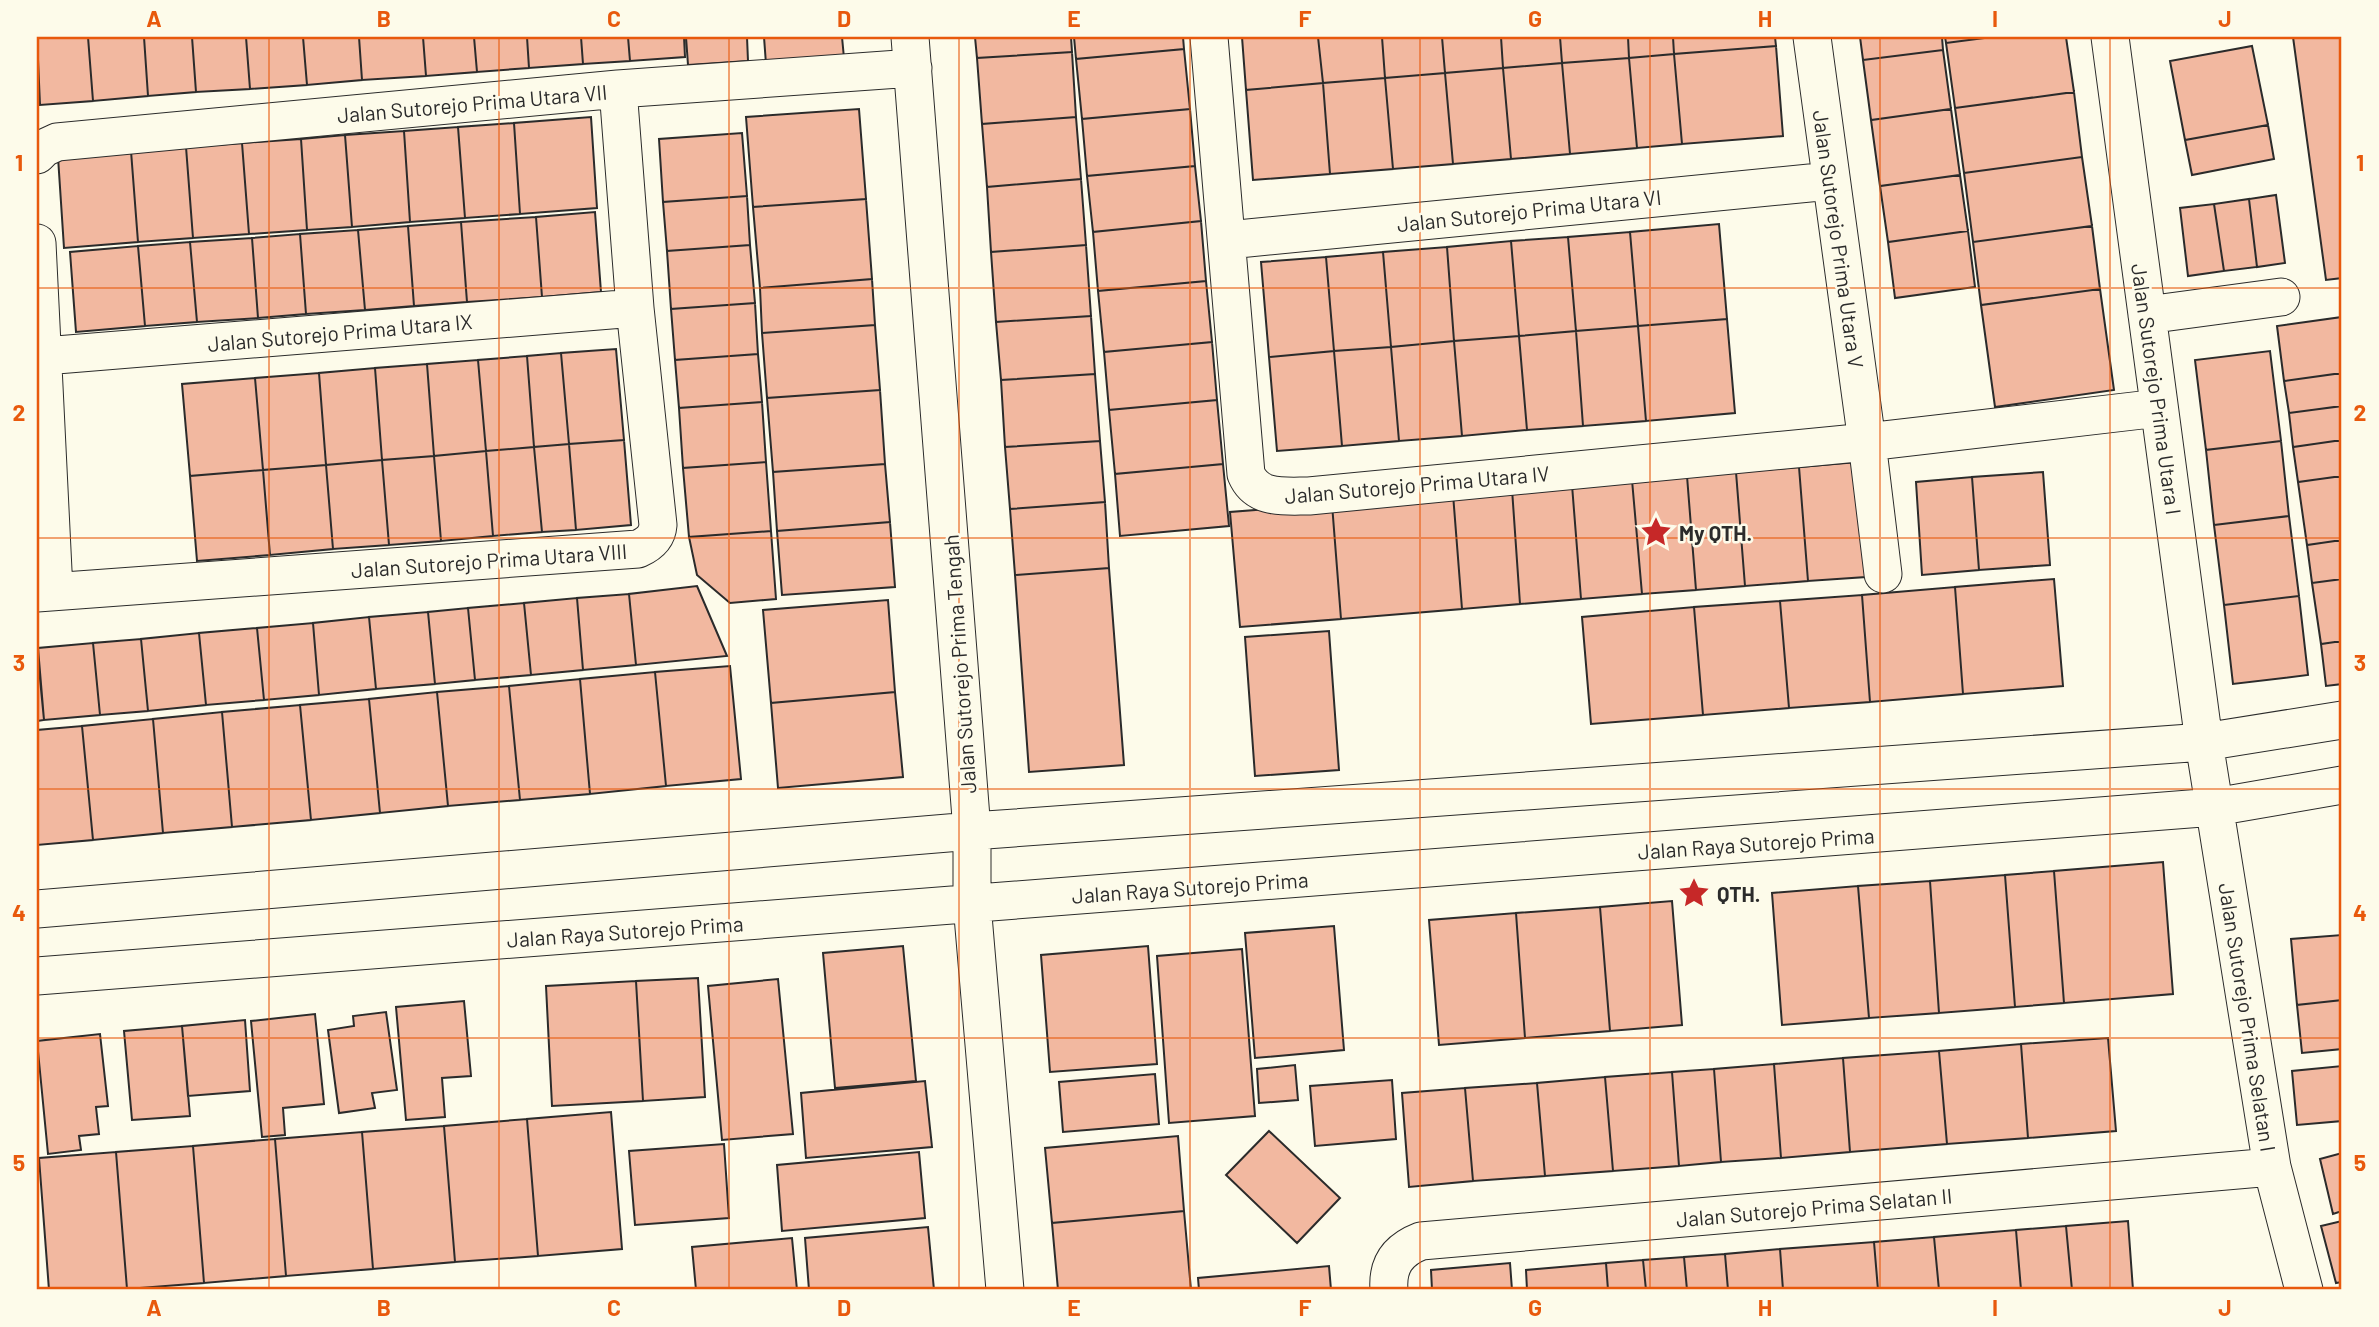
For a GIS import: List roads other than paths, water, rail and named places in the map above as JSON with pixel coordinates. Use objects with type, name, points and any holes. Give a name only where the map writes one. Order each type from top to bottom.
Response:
[{"type":"street","name":"Jalan Sutorejo Prima Utara IV","points":[[1209,37],[1246,474],[1255,488],[1269,495],[1309,496],[1867,442],[2159,408]]},
{"type":"street","name":"Jalan Sutorejo Prima Utara V","points":[[1812,37],[1883,574]]},
{"type":"street","name":"Jalan Sutorejo Prima Utara I","points":[[2110,37],[2204,742]]},
{"type":"street","name":"Jalan Sutorejo Prima Utara VII","points":[[37,155],[57,142],[618,89],[911,52]]},
{"type":"street","name":"Jalan Sutorejo Prima Tengah","points":[[911,52],[972,831],[972,904],[1005,1290]]},
{"type":"street","name":"Jalan Sutorejo Prima Utara VIII","points":[[45,592],[638,549],[652,540],[658,525],[635,307],[618,89]]},
{"type":"street","name":"Jalan Sutorejo Prima Utara VI","points":[[1228,240],[1830,181]]},
{"type":"street","points":[[37,243],[44,356],[45,592]]},
{"type":"street","points":[[2147,315],[2281,297]]},
{"type":"street","name":"Jalan Sutorejo Prima Utara IX","points":[[44,356],[635,307]]},
{"type":"street","points":[[37,909],[972,831],[2204,742],[2342,720]]},
{"type":"street","name":"Jalan Sutorejo Prima Selatan I","points":[[2204,742],[2273,1167],[2304,1290]]},
{"type":"street","name":"Jalan Raya Sutorejo Prima","points":[[37,976],[2215,807],[2342,785]]},
{"type":"street","name":"Jalan Sutorejo Prima Selatan II","points":[[1389,1290],[1391,1267],[1395,1258],[1409,1245],[1421,1241],[2273,1167]]},
{"type":"place","name":"My QTH.","points":[[1656,532]]},
{"type":"place","name":"QTH.","points":[[1694,893]]}]
